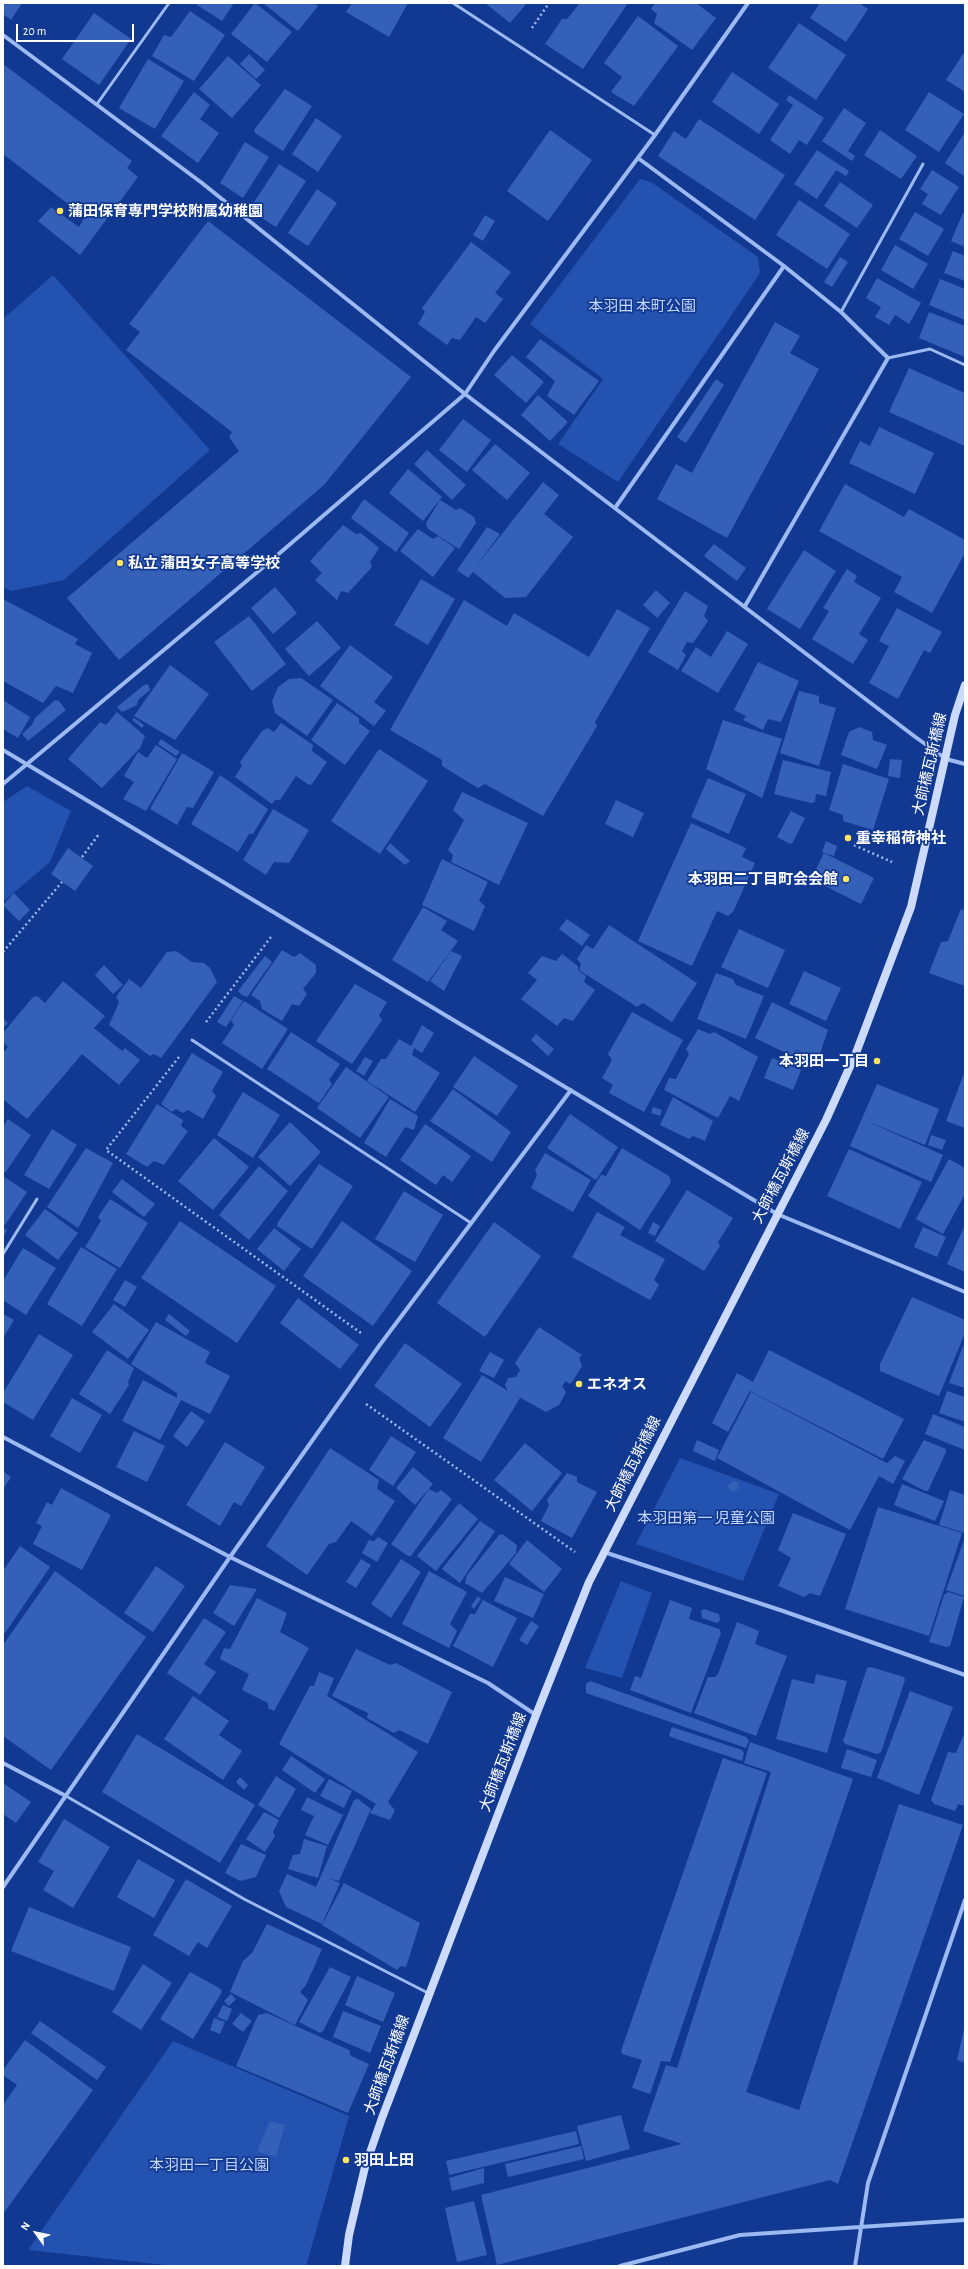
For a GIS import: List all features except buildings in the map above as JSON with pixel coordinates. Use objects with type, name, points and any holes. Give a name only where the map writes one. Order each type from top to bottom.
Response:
[{"type":"street","points":[[3,784],[267,564],[465,394],[499,344],[655,135],[748,3]]},
{"type":"street","points":[[3,35],[202,183],[465,394],[946,759],[965,764]]},
{"type":"street","points":[[638,158],[784,266],[841,312],[888,358],[745,606]]},
{"type":"street","points":[[615,508],[784,266]]},
{"type":"street","name":"大師橋瓦斯橋線","points":[[345,2266],[349,2235],[366,2167],[428,1993],[589,1582],[826,1120],[856,1053],[911,907],[955,715],[965,685]]},
{"type":"street","points":[[3,750],[284,920],[778,1214],[965,1292]]},
{"type":"street","points":[[3,1887],[230,1557],[349,1392],[379,1346],[570,1090]]},
{"type":"street","points":[[3,1437],[230,1557],[488,1683],[536,1715]]},
{"type":"street","points":[[604,1552],[783,1610],[965,1675]]},
{"type":"street","points":[[3,1763],[66,1796]]},
{"type":"street","points":[[855,2266],[868,2183],[965,1900]]},
{"type":"street","points":[[620,2266],[740,2235],[965,2220]]},
{"type":"lane","points":[[96,104],[169,3]]},
{"type":"lane","points":[[453,3],[655,135]]},
{"type":"lane","points":[[841,312],[923,164]]},
{"type":"lane","points":[[888,358],[930,349],[965,365]]},
{"type":"lane","points":[[192,1040],[471,1223]]},
{"type":"lane","points":[[3,1254],[37,1199]]},
{"type":"lane","points":[[66,1796],[244,1899],[428,1993]]},
{"type":"path","points":[[519,46],[549,3]]},
{"type":"path","points":[[82,858],[112,816]]},
{"type":"path","points":[[854,845],[892,862]]},
{"type":"path","points":[[3,952],[62,882]]},
{"type":"path","points":[[284,920],[106,1150],[379,1346]]},
{"type":"path","points":[[349,1392],[577,1553]]},
{"type":"green space","name":"本羽田 本町公園","points":[[640,179],[651,182],[758,257],[760,273],[618,482],[558,444],[603,379],[530,324]]},
{"type":"green space","points":[[53,275],[210,450],[64,580],[11,591],[3,587],[3,319]]},
{"type":"green space","points":[[27,786],[71,811],[50,862],[3,902],[3,802]]},
{"type":"green space","name":"本羽田第一 児童公園","points":[[680,1458],[779,1494],[743,1581],[636,1544]]},
{"type":"green space","points":[[621,1581],[652,1593],[622,1678],[585,1668]]},
{"type":"green space","name":"本羽田一丁目公園","points":[[173,2041],[349,2116],[306,2266],[174,2266],[28,2250]]},
{"type":"place","name":"蒲田保育専門学校附属幼稚園","points":[[60,211]]},
{"type":"place","name":"私立 蒲田女子高等学校","points":[[120,563]]},
{"type":"place","name":"重幸稲荷神社","points":[[848,838]]},
{"type":"place","name":"本羽田二丁目町会会館","points":[[846,879]]},
{"type":"place","name":"本羽田一丁目","points":[[877,1061]]},
{"type":"place","name":"エネオス","points":[[579,1384]]},
{"type":"place","name":"羽田上田","points":[[346,2160]]}]
